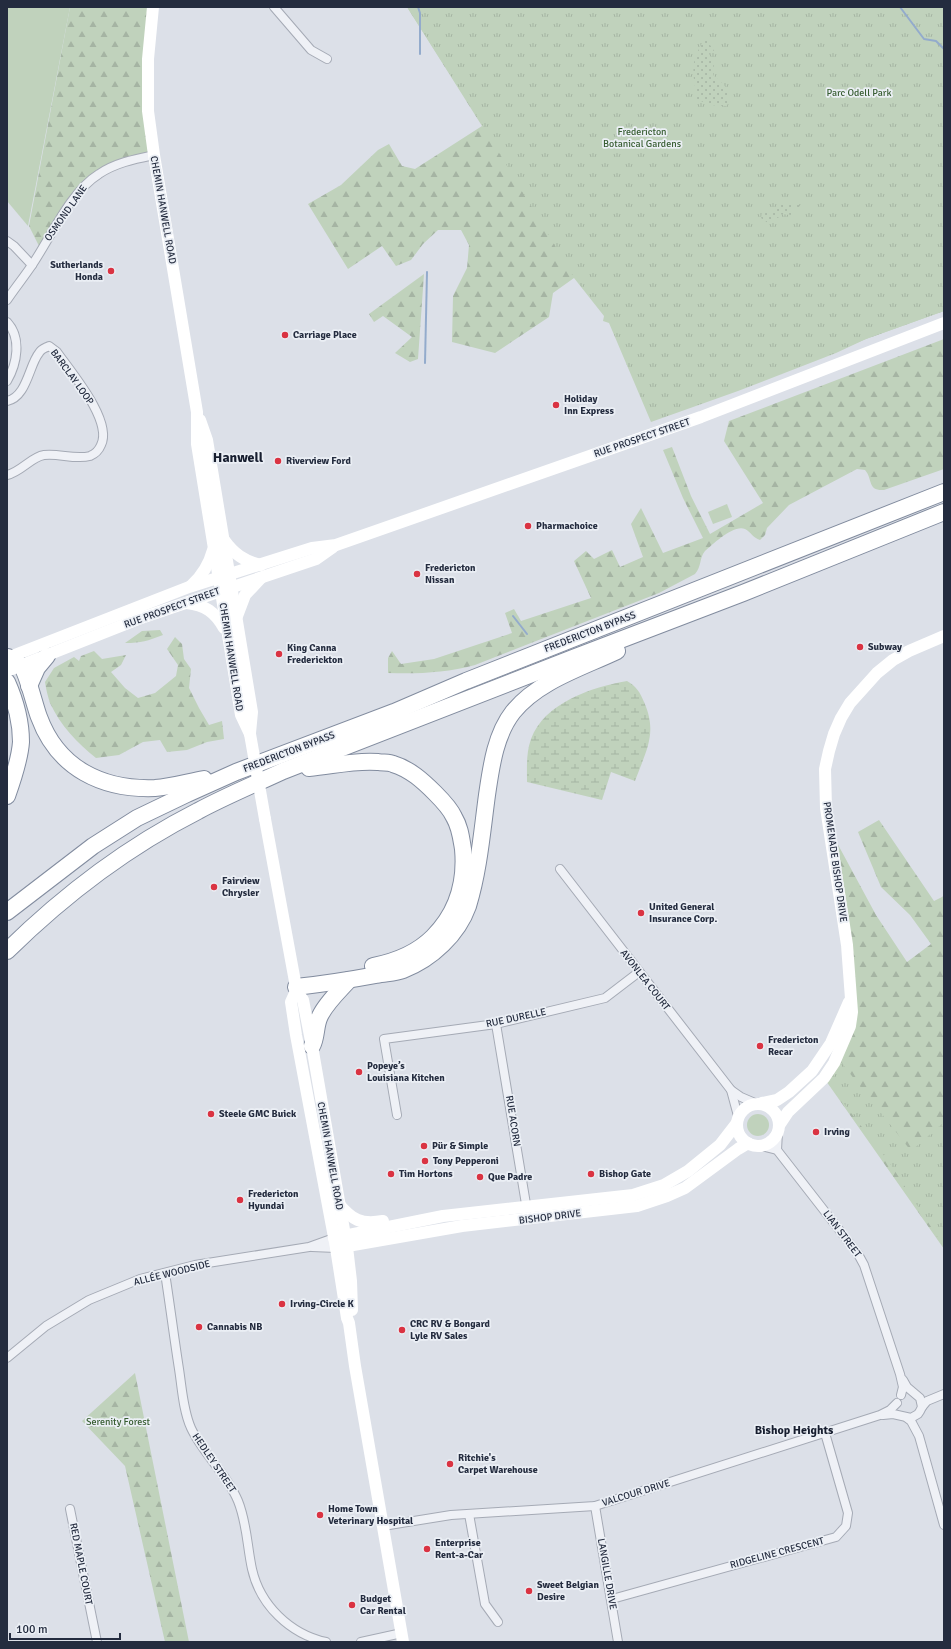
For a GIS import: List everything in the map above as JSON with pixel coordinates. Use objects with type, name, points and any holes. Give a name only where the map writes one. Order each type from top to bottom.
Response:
[{"type":"highway","name":"FREDERICTON BYPASS","points":[[236,772],[394,712],[466,681],[944,492]]},
{"type":"highway","name":"FREDERICTON BYPASS","points":[[7,951],[62,900],[99,872],[144,842],[197,811],[283,771],[743,593],[944,512]]},
{"type":"highway","points":[[295,985],[349,980],[403,970],[425,959],[451,936],[460,923],[467,907],[474,886],[489,784],[498,743],[504,728],[517,709],[537,689],[554,680],[743,593]]},
{"type":"highway","points":[[29,686],[37,668],[47,656]]},
{"type":"highway","points":[[10,662],[29,686],[39,718],[47,735],[67,760],[88,775],[109,784],[132,788],[157,788],[236,772]]},
{"type":"highway","points":[[7,796],[12,782],[21,742],[18,716],[8,689]]},
{"type":"highway","points":[[283,771],[349,762],[372,762],[392,764],[409,772],[424,782],[445,803],[454,817],[461,834],[464,870],[455,907],[432,938],[416,949],[398,959],[380,965],[345,972],[295,985]]},
{"type":"highway","points":[[7,912],[93,846],[137,818],[236,772]]},
{"type":"highway","points":[[312,1046],[315,1041],[320,1016],[349,980]]},
{"type":"main road","name":"CHEMIN HANWELL ROAD","points":[[154,7],[148,59],[148,111],[197,412],[207,440],[225,583],[226,632],[241,715],[250,734]]},
{"type":"main road","name":"RUE PROSPECT STREET","points":[[10,662],[47,656],[141,618],[186,603],[225,583],[262,571],[312,548],[336,545],[701,417],[944,323]]},
{"type":"main road","points":[[189,587],[205,570],[219,543],[250,562],[262,571],[245,595],[236,619]]},
{"type":"main road","name":"CHEMIN HANWELL ROAD","points":[[225,583],[236,619],[252,712],[250,734],[295,985],[303,1000],[312,1046],[338,1203],[347,1318],[350,1323],[402,1638]]},
{"type":"main road","name":"RUE PROSPECT STREET","points":[[10,662],[189,587],[225,583]]},
{"type":"main road","points":[[186,603],[199,604],[208,608],[218,618],[226,632]]},
{"type":"main road","name":"PROMENADE BISHOP DRIVE","points":[[850,999],[850,971],[847,945],[826,808],[825,769],[828,751],[841,718],[850,703],[877,673],[894,660],[910,651],[944,636]]},
{"type":"main road","name":"CHEMIN HANWELL ROAD","points":[[295,985],[291,1002],[296,1035],[340,1242],[351,1281],[352,1317],[350,1323]]},
{"type":"main road","points":[[850,999],[852,1012],[850,1026],[834,1063],[824,1078],[788,1112],[769,1143],[762,1146],[748,1144],[739,1135],[737,1120],[742,1110],[748,1106],[778,1100],[812,1071],[831,1043],[850,999]]},
{"type":"main road","points":[[759,1103],[769,1106],[775,1111],[778,1117],[779,1128]]},
{"type":"main road","name":"BISHOP DRIVE","points":[[340,1242],[443,1216],[620,1198],[633,1195],[664,1185],[688,1171],[716,1149],[727,1138],[737,1120]]},
{"type":"main road","name":"BISHOP DRIVE","points":[[340,1242],[367,1243],[462,1226],[637,1206],[685,1188],[738,1149],[748,1144]]},
{"type":"main road","points":[[338,1203],[350,1216],[363,1222],[373,1223],[424,1214],[443,1216]]},
{"type":"main road","points":[[351,1281],[356,1257],[362,1247],[367,1243]]},
{"type":"street","points":[[274,7],[311,50],[327,59]]},
{"type":"street","name":"OSMOND LANE","points":[[7,300],[32,265],[75,196],[87,183],[99,173],[116,166],[154,155]]},
{"type":"street","points":[[7,241],[14,246],[32,265]]},
{"type":"street","points":[[7,322],[10,325],[15,337],[17,356],[13,371],[7,381]]},
{"type":"street","name":"BARCLAY LOOP","points":[[7,401],[14,398],[27,382],[38,353],[49,346],[57,352],[90,399],[103,426],[104,440],[99,450],[91,456],[74,457],[43,455],[30,462],[19,471],[7,475]]},
{"type":"street","name":"AVONLEA COURT","points":[[560,869],[731,1090],[741,1097],[759,1103]]},
{"type":"street","name":"RUE DURELLE","points":[[397,1115],[384,1039],[496,1024],[605,998],[639,972]]},
{"type":"street","name":"RUE ACORN","points":[[496,1024],[529,1219]]},
{"type":"street","name":"AVONLEA COURT","points":[[731,1090],[735,1102],[737,1120]]},
{"type":"street","points":[[762,1146],[777,1150],[779,1128]]},
{"type":"street","name":"LIAN STREET","points":[[777,1150],[854,1248],[864,1265],[900,1374],[903,1386],[899,1399]]},
{"type":"street","name":"ALLÉE WOODSIDE","points":[[7,1358],[46,1326],[89,1300],[140,1279],[202,1264],[340,1242]]},
{"type":"street","name":"HEDLEY STREET","points":[[165,1273],[187,1418],[198,1441],[232,1488],[238,1500],[242,1511],[252,1570],[260,1590],[277,1615],[286,1623],[311,1638],[326,1642]]},
{"type":"street","name":"LIAN STREET","points":[[900,1374],[907,1387],[915,1394]]},
{"type":"street","name":"VALCOUR DRIVE","points":[[383,1526],[469,1514],[595,1506],[880,1415],[890,1410],[904,1393],[915,1394],[925,1398],[934,1398]]},
{"type":"street","points":[[915,1394],[922,1402],[917,1426],[918,1436]]},
{"type":"street","points":[[905,1417],[915,1416],[927,1401],[944,1394]]},
{"type":"street","points":[[899,1399],[898,1410],[912,1421],[918,1436],[944,1525]]},
{"type":"street","name":"VALCOUR DRIVE","points":[[880,1415],[893,1414],[905,1417]]},
{"type":"street","name":"RIDGELINE CRESCENT","points":[[612,1599],[836,1537],[846,1526],[848,1513],[825,1433]]},
{"type":"street","name":"LANGILLE DRIVE","points":[[595,1506],[612,1599],[618,1642]]},
{"type":"street","name":"RED MAPLE COURT","points":[[70,1509],[97,1642]]},
{"type":"street","points":[[469,1514],[485,1604],[498,1622]]},
{"type":"street","points":[[361,1642],[402,1638]]},
{"type":"green space","points":[[7,7],[70,7],[28,226],[7,201]]},
{"type":"green space","points":[[70,7],[153,7],[154,155],[136,159],[87,183],[41,250],[29,226]]},
{"type":"green space","name":"Parc Odell Park","points":[[407,7],[944,7],[944,311],[844,348],[591,276],[574,278],[553,293],[549,317],[495,353],[452,342],[453,296],[467,268],[469,245],[461,230],[438,230],[423,244],[411,260],[396,266],[382,246],[348,269],[308,204],[341,185],[378,150],[389,144],[402,166],[415,169],[482,126]]},
{"type":"green space","name":"Fredericton Botanical Gardens","points":[[407,7],[944,7],[944,311],[866,339],[836,353],[738,391],[651,422],[609,323],[603,321],[604,316],[574,278],[483,126]]},
{"type":"green space","points":[[705,38],[715,52],[709,54],[714,63],[713,75],[728,91],[727,106],[709,105],[697,99],[694,81],[694,61]]},
{"type":"green space","points":[[785,203],[798,203],[800,207],[798,209],[793,208],[792,215],[781,214],[778,218],[772,217],[768,223],[761,218],[762,213],[769,213]]},
{"type":"green space","points":[[424,274],[418,359],[410,362],[395,353],[412,337],[383,316],[374,322],[369,314]]},
{"type":"green space","points":[[944,339],[944,469],[884,490],[879,490],[875,489],[871,484],[865,470],[857,469],[789,505],[767,528],[765,535],[760,540],[745,529],[735,529],[730,532],[705,551],[699,568],[695,574],[659,593],[475,665],[453,670],[432,672],[388,673],[388,658],[392,651],[401,664],[434,659],[512,633],[505,613],[514,609],[521,621],[591,598],[574,561],[586,551],[594,559],[612,550],[620,567],[643,557],[631,524],[641,508],[663,553],[703,538],[683,498],[663,450],[672,447],[691,496],[710,534],[763,503],[724,441],[729,421]]},
{"type":"green space","points":[[727,504],[732,517],[713,524],[708,512]]},
{"type":"green space","points":[[160,630],[163,635],[153,639],[136,643],[125,643],[142,631]]},
{"type":"green space","points":[[175,637],[182,644],[184,659],[191,669],[189,688],[209,725],[222,721],[224,739],[207,742],[187,750],[167,752],[160,740],[143,742],[119,755],[96,758],[70,734],[50,703],[45,682],[54,668],[74,657],[79,661],[81,656],[94,651],[102,659],[126,655],[121,665],[111,672],[125,688],[138,698],[155,693],[176,676],[178,665],[167,649]]},
{"type":"green space","points":[[627,681],[635,687],[641,695],[650,723],[649,742],[635,781],[611,772],[602,800],[527,782],[529,744],[537,726],[558,706],[585,692]]},
{"type":"green space","points":[[879,820],[934,901],[944,896],[944,1249],[824,1078],[850,1026],[829,828],[876,915],[907,962],[931,944],[910,915],[881,887],[858,832]]},
{"type":"green space","points":[[837,1057],[911,1151],[944,1122],[944,1247],[889,1162],[824,1078]]},
{"type":"green space","points":[[758,1114],[766,1117],[769,1125],[766,1133],[758,1136],[750,1133],[747,1125],[750,1117]]},
{"type":"green space","name":"Serenity Forest","points":[[135,1373],[189,1642],[165,1642],[125,1466],[82,1421]]},
{"type":"waterway","points":[[418,7],[420,13],[420,54]]},
{"type":"waterway","points":[[900,7],[924,39],[936,41],[944,49]]},
{"type":"waterway","points":[[425,363],[427,272]]},
{"type":"waterway","points":[[513,616],[527,634]]},
{"type":"place","name":"Sutherlands Honda","points":[[111,271]]},
{"type":"place","name":"Carriage Place","points":[[285,335]]},
{"type":"place","name":"Holiday Inn Express","points":[[556,405]]},
{"type":"place","name":"Riverview Ford","points":[[278,461]]},
{"type":"place","name":"Pharmachoice","points":[[528,526]]},
{"type":"place","name":"Fredericton Nissan","points":[[417,574]]},
{"type":"place","name":"Subway","points":[[860,647]]},
{"type":"place","name":"King Canna Frederickton","points":[[279,654]]},
{"type":"place","name":"Fairview Chrysler","points":[[214,887]]},
{"type":"place","name":"United General Insurance Corp.","points":[[641,913]]},
{"type":"place","name":"Fredericton Recar","points":[[760,1046]]},
{"type":"place","name":"Popeye’s Louisiana Kitchen","points":[[359,1072]]},
{"type":"place","name":"Steele GMC Buick","points":[[211,1114]]},
{"type":"place","name":"Irving","points":[[816,1132]]},
{"type":"place","name":"Pür & Simple","points":[[424,1146]]},
{"type":"place","name":"Tony Pepperoni","points":[[425,1161]]},
{"type":"place","name":"Tim Hortons","points":[[391,1174]]},
{"type":"place","name":"Bishop Gate","points":[[591,1174]]},
{"type":"place","name":"Que Padre","points":[[480,1177]]},
{"type":"place","name":"Fredericton Hyundai","points":[[240,1200]]},
{"type":"place","name":"Irving-Circle K","points":[[282,1304]]},
{"type":"place","name":"Cannabis NB","points":[[199,1327]]},
{"type":"place","name":"CRC RV & Bongard Lyle RV Sales","points":[[402,1330]]},
{"type":"place","name":"Ritchie's Carpet Warehouse","points":[[450,1464]]},
{"type":"place","name":"Home Town Veterinary Hospital","points":[[320,1515]]},
{"type":"place","name":"Enterprise Rent-a-Car","points":[[427,1549]]},
{"type":"place","name":"Sweet Belgian Desire","points":[[529,1591]]},
{"type":"place","name":"Budget Car Rental","points":[[352,1605]]},
{"type":"district","name":"Hanwell","points":[[238,457]]},
{"type":"district","name":"Bishop Heights","points":[[794,1430]]}]
